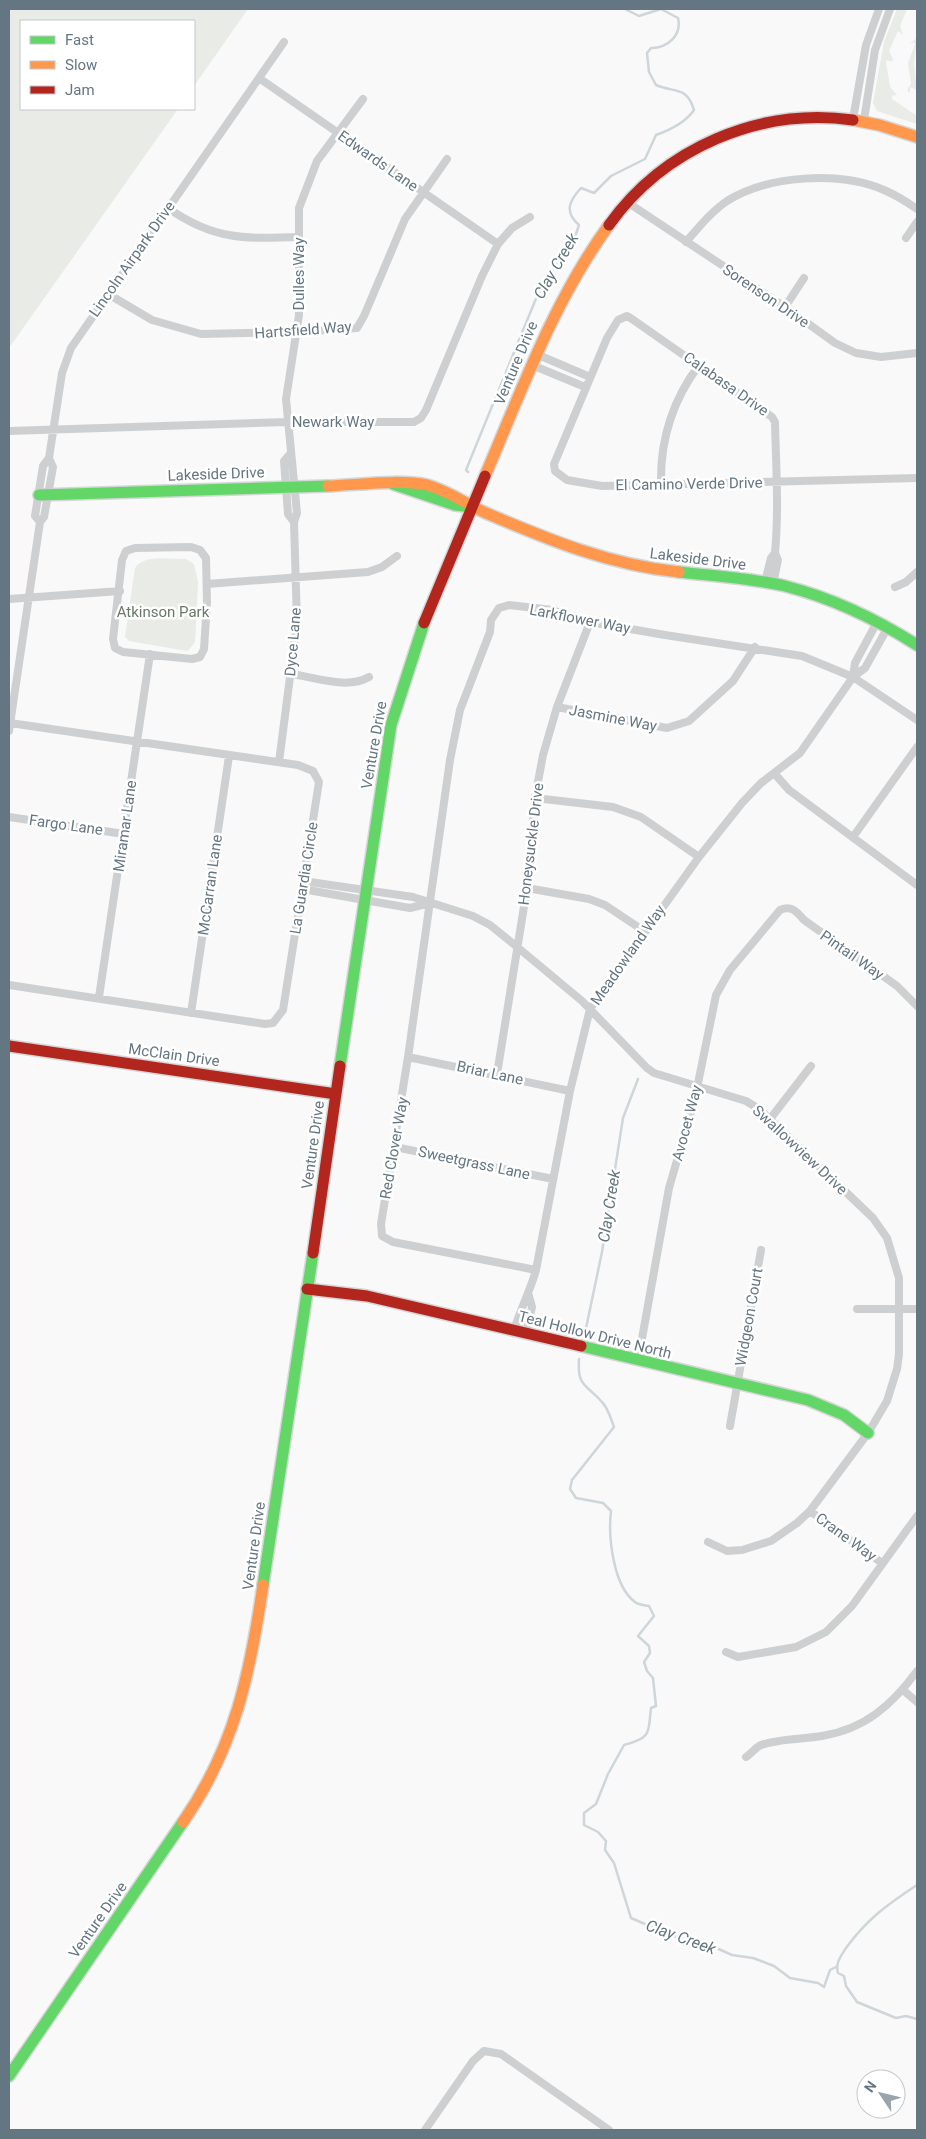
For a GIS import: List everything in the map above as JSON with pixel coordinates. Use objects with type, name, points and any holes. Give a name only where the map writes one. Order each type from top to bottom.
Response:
[{"type":"street","points":[[859,120],[866,45],[880,9]]},
{"type":"street","points":[[859,120],[875,50],[890,9]]},
{"type":"street","name":"Lincoln Airpark Drive","points":[[9,727],[40,522],[35,516],[44,495],[43,466],[49,458],[62,373],[71,348],[284,42]]},
{"type":"street","name":"Edwards Lane","points":[[259,78],[498,244]]},
{"type":"street","name":"Dulles Way","points":[[290,487],[284,461],[290,454],[288,382],[299,315],[299,208],[317,161],[363,99]]},
{"type":"street","name":"Venture Drive","points":[[9,2076],[187,1819],[214,1774],[233,1730],[245,1692],[254,1648],[389,738],[401,686],[472,506],[553,315],[576,272],[627,202],[647,181],[672,162],[700,145],[736,130],[781,119],[816,117],[859,120],[917,137]]},
{"type":"street","name":"Hartsfield Way","points":[[108,294],[152,320],[201,334],[352,329],[361,323],[400,228],[422,192],[446,159]]},
{"type":"street","points":[[686,242],[709,216],[728,201],[752,190],[810,177],[848,181],[883,189],[917,209]]},
{"type":"street","name":"Sorenson Drive","points":[[627,202],[785,307],[835,343],[856,353],[881,357],[917,353]]},
{"type":"street","points":[[168,208],[194,226],[232,237],[250,239],[299,237]]},
{"type":"street","name":"Newark Way","points":[[9,431],[288,422],[414,422],[421,418],[426,410],[482,276],[498,244],[512,228],[530,217]]},
{"type":"street","points":[[906,238],[917,222]]},
{"type":"street","points":[[785,307],[804,278]]},
{"type":"street","name":"Calabasa Drive","points":[[590,377],[612,328],[618,320],[627,316],[772,417],[775,422],[778,482],[775,553],[778,560],[769,583]]},
{"type":"street","points":[[534,360],[590,377]]},
{"type":"street","points":[[534,360],[586,387]]},
{"type":"street","points":[[661,484],[661,449],[665,434],[683,388],[699,365]]},
{"type":"street","name":"El Camino Verde Drive","points":[[590,377],[554,464],[554,471],[567,480],[602,486],[917,478]]},
{"type":"street","name":"Lakeside Drive","points":[[44,495],[393,484],[412,481],[459,496],[472,506],[570,548],[653,570],[769,583],[826,600],[882,625],[917,645]]},
{"type":"street","name":"Dyce Lane","points":[[279,762],[297,623],[294,522],[288,514],[290,487]]},
{"type":"street","points":[[191,547],[200,550],[206,558],[207,584],[204,649],[200,657],[192,659],[123,652],[115,648],[113,639],[120,591],[122,560],[126,551],[136,548],[191,547]]},
{"type":"street","points":[[207,584],[368,572],[382,567],[397,556]]},
{"type":"street","points":[[895,588],[906,582],[917,572]]},
{"type":"street","points":[[9,599],[120,591]]},
{"type":"street","name":"Larkflower Way","points":[[430,903],[450,760],[460,710],[490,632],[491,620],[499,608],[509,605],[552,610],[590,622],[802,656],[853,678],[917,720]]},
{"type":"street","name":"Honeysuckle Drive","points":[[497,1074],[516,946],[527,888],[535,798],[543,756],[557,707],[590,622]]},
{"type":"street","name":"Meadowland Way","points":[[853,678],[855,664],[882,625]]},
{"type":"street","name":"Meadowland Way","points":[[520,1332],[521,1304],[528,1296],[536,1270],[570,1091],[590,1009],[698,857],[742,803],[774,773],[800,753],[853,678],[865,668],[882,625]]},
{"type":"street","name":"Jasmine Way","points":[[557,707],[667,728],[689,721],[733,681],[755,647]]},
{"type":"street","name":"Miramar Lane","points":[[99,997],[150,654]]},
{"type":"street","points":[[291,674],[347,683],[357,682],[369,677]]},
{"type":"street","name":"La Guardia Circle","points":[[9,727],[137,742],[308,767],[317,776],[319,782],[283,1010],[273,1023],[265,1024],[99,997],[9,985]]},
{"type":"street","points":[[853,838],[917,747]]},
{"type":"street","name":"McCarran Lane","points":[[191,1013],[229,756]]},
{"type":"street","points":[[774,773],[790,790],[917,885]]},
{"type":"street","points":[[535,798],[613,807],[648,822],[698,857]]},
{"type":"street","name":"Fargo Lane","points":[[9,817],[124,834]]},
{"type":"street","name":"Swallowview Drive","points":[[302,885],[365,895],[410,908],[430,903],[459,910],[474,916],[516,946],[590,1009],[654,1073],[746,1101],[770,1119],[873,1218],[887,1238],[899,1278],[900,1309],[899,1354],[893,1386],[887,1402],[868,1433],[810,1511],[785,1533],[758,1546],[727,1551],[708,1542]]},
{"type":"street","points":[[527,888],[589,899],[605,905],[644,932]]},
{"type":"street","name":"Red Clover Way","points":[[430,903],[395,1147],[381,1224],[382,1236],[393,1242],[536,1270]]},
{"type":"street","name":"Pintail Way","points":[[786,908],[794,909],[804,920],[897,986],[917,1006]]},
{"type":"street","name":"Avocet Way","points":[[638,1361],[669,1188],[698,1087],[711,1010],[721,983],[780,910],[786,908]]},
{"type":"street","name":"McClain Drive","points":[[9,1046],[336,1094]]},
{"type":"street","name":"Briar Lane","points":[[408,1057],[497,1074],[570,1091]]},
{"type":"street","points":[[770,1119],[811,1066]]},
{"type":"street","name":"Sweetgrass Lane","points":[[395,1147],[553,1179]]},
{"type":"street","name":"Widgeon Court","points":[[730,1426],[761,1250]]},
{"type":"street","name":"Teal Hollow Drive North","points":[[307,1290],[367,1296],[829,1407],[868,1433]]},
{"type":"street","name":"Meadowland Way","points":[[520,1332],[532,1307],[528,1296]]},
{"type":"street","points":[[856,1309],[917,1309]]},
{"type":"street","name":"Crane Way","points":[[810,1511],[882,1563]]},
{"type":"street","points":[[726,1652],[738,1657],[796,1648],[811,1641],[840,1620],[917,1516]]},
{"type":"street","points":[[746,1757],[760,1745],[823,1736],[856,1726],[883,1710],[903,1690],[917,1671]]},
{"type":"street","points":[[903,1690],[917,1702]]},
{"type":"street","points":[[425,2130],[473,2061],[484,2051],[501,2054],[609,2130]]},
{"type":"green space","points":[[9,9],[248,9],[195,85],[195,20],[20,20],[20,110],[177,110],[9,348]]},
{"type":"green space","points":[[897,9],[907,9],[900,26],[903,35],[898,31],[889,51],[893,59],[892,62],[887,60],[886,62],[890,87],[897,95],[892,96],[892,99],[917,116],[917,124],[877,111],[873,103],[884,42]]},
{"type":"green space","points":[[917,38],[914,64],[917,90],[910,87],[910,93],[907,90],[911,84],[908,63],[915,44],[914,42],[909,44]]},
{"type":"green space","name":"Atkinson Park","points":[[151,559],[186,559],[194,564],[198,582],[195,642],[188,651],[129,641],[125,637],[135,568],[144,561]]},
{"type":"waterway","name":"Clay Creek","points":[[468,472],[466,470],[535,301],[549,275],[576,234],[579,225],[571,216],[570,211],[571,202],[574,197],[581,188],[594,193],[611,176],[645,159],[656,135],[677,126],[694,110],[688,97],[680,92],[656,85],[649,72],[647,53],[651,48],[668,43],[676,35],[679,24],[678,18],[661,9],[639,16],[625,9]]},
{"type":"waterway","name":"Clay Creek","points":[[585,1333],[602,1252],[623,1118],[638,1079]]},
{"type":"waterway","name":"Clay Creek","points":[[579,1359],[581,1380],[604,1404],[614,1427],[572,1480],[570,1489],[576,1498],[603,1503],[611,1511],[611,1547],[617,1573],[628,1595],[635,1602],[649,1606],[654,1616],[638,1636],[649,1646],[650,1653],[644,1662],[647,1671],[653,1678],[656,1706],[651,1708],[648,1729],[644,1737],[624,1745],[608,1774],[596,1804],[584,1813],[584,1825],[598,1832],[606,1841],[605,1850],[614,1863],[631,1918],[673,1936],[712,1946],[732,1955],[753,1958],[774,1966],[790,1978],[818,1983],[824,1987],[830,1970],[836,1967]]},
{"type":"waterway","points":[[917,1885],[870,1920],[846,1948],[837,1969],[838,1973],[844,1976],[846,1986],[857,2002],[896,2018],[906,2016],[917,2019]]},
{"type":"traffic: fast","points":[[393,484],[455,505],[472,507]]},
{"type":"traffic: fast","points":[[39,495],[328,486]]},
{"type":"traffic: fast","points":[[679,572],[759,581],[802,591],[853,610],[886,626],[917,645]]},
{"type":"traffic: fast","points":[[340,1066],[391,725],[424,623]]},
{"type":"traffic: fast","points":[[263,1585],[313,1253]]},
{"type":"traffic: fast","points":[[581,1346],[808,1400],[844,1415],[868,1433]]},
{"type":"traffic: fast","points":[[9,2076],[183,1822]]},
{"type":"traffic: slow","points":[[853,120],[879,125],[917,137]]},
{"type":"traffic: slow","points":[[485,476],[555,316],[589,254],[609,225]]},
{"type":"traffic: slow","points":[[328,486],[391,482],[427,485],[510,523],[580,550],[629,564],[679,572]]},
{"type":"traffic: slow","points":[[183,1822],[216,1766],[238,1709],[246,1679],[263,1585]]},
{"type":"traffic: jam","points":[[609,225],[631,198],[657,174],[686,155],[716,139],[749,127],[783,120],[818,118],[853,120]]},
{"type":"traffic: jam","points":[[424,623],[485,476]]},
{"type":"traffic: jam","points":[[9,1046],[336,1094]]},
{"type":"traffic: jam","points":[[313,1253],[340,1066]]},
{"type":"traffic: jam","points":[[307,1289],[367,1296],[581,1346]]}]
